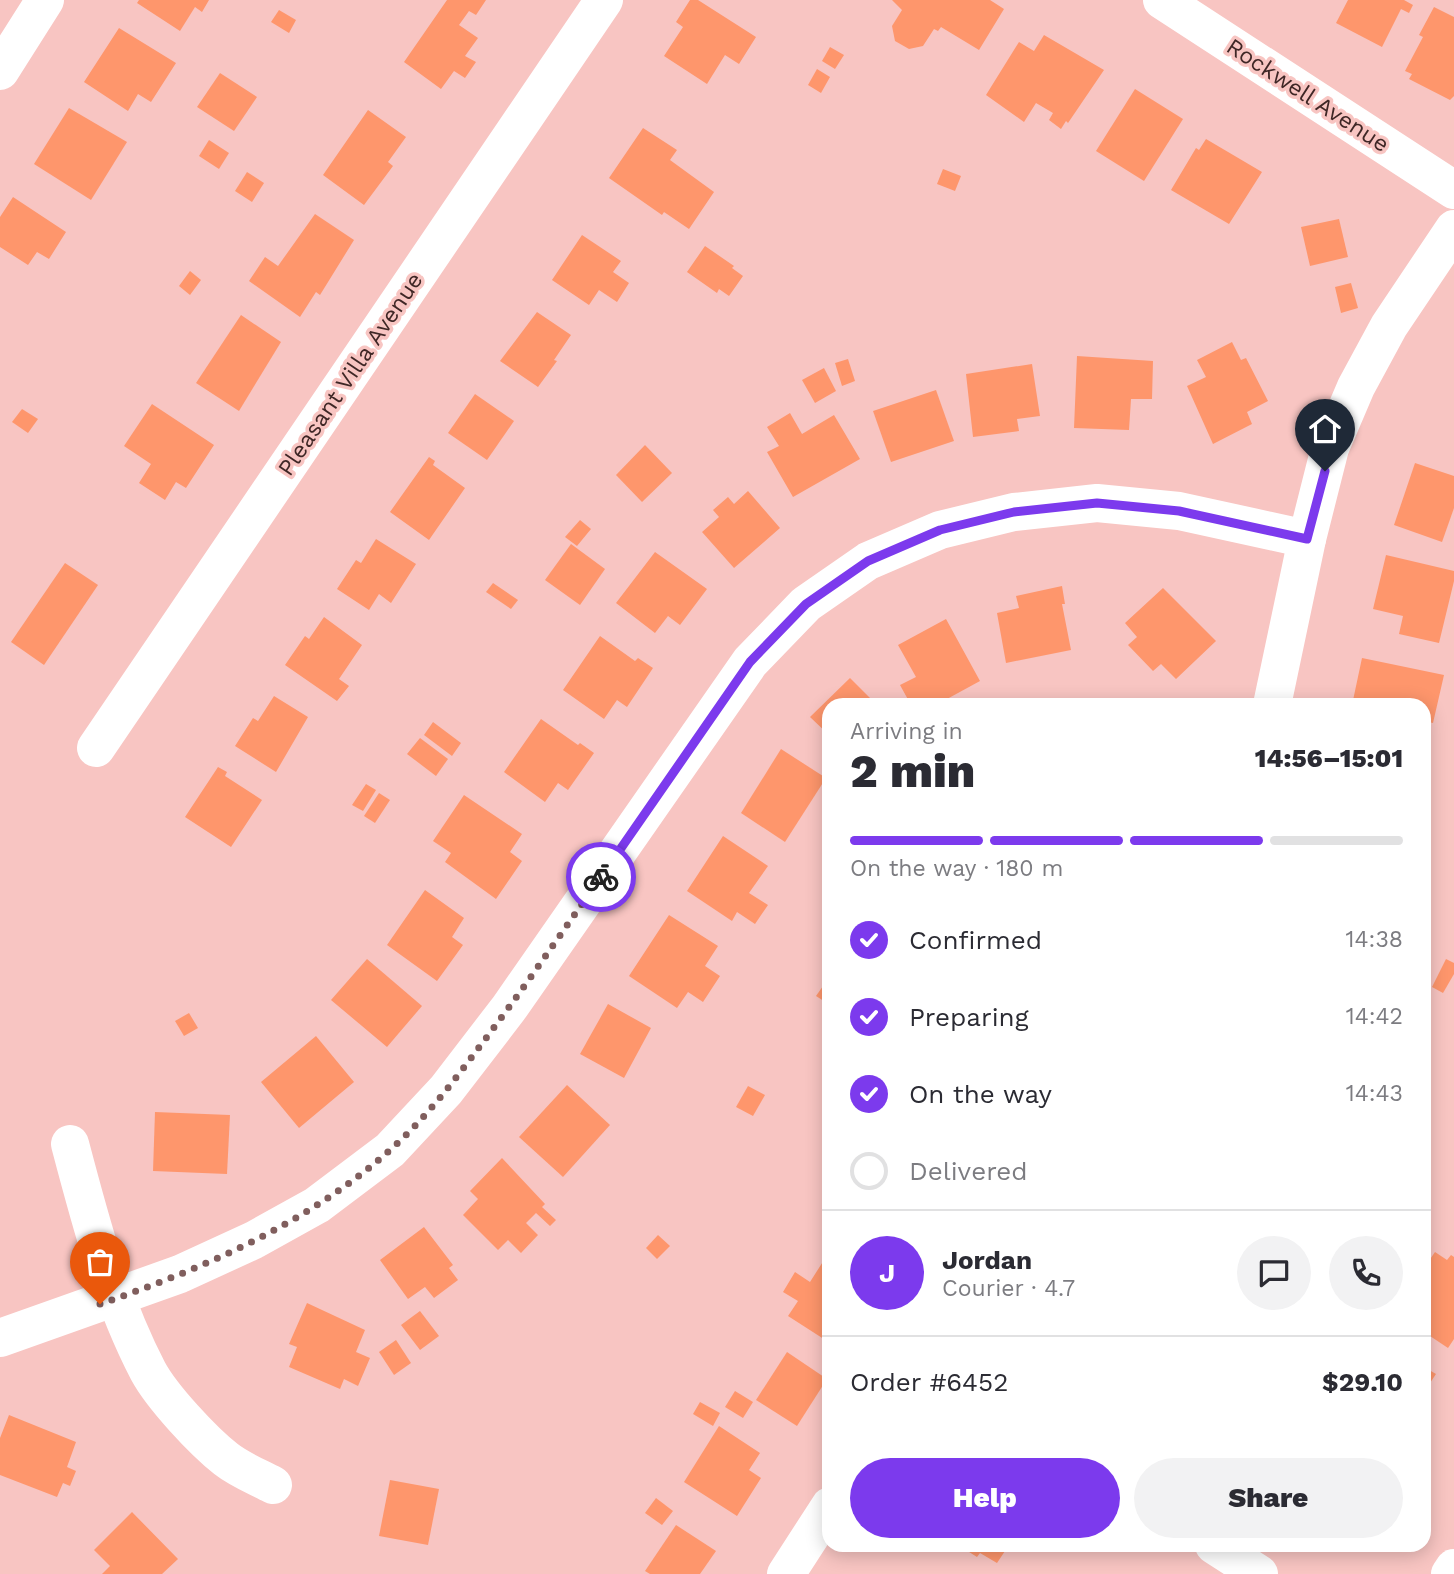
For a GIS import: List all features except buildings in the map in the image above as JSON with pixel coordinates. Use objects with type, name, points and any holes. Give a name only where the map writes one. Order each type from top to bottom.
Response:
[{"type":"street","points":[[0,71],[45,0]]},
{"type":"street","name":"Pleasant Villa Avenue","points":[[96,748],[604,0]]},
{"type":"street","name":"Rockwell Avenue","points":[[1162,0],[1454,190]]},
{"type":"street","points":[[1273,698],[1307,539],[1330,448],[1356,387],[1389,326],[1454,229]]},
{"type":"street","points":[[0,1338],[117,1298],[242,1245],[317,1205],[390,1150],[446,1090],[509,1008],[750,662],[806,604],[868,561],[953,527],[1014,512],[1097,503],[1179,511],[1307,539]]},
{"type":"street","points":[[70,1144],[88,1215],[117,1298],[149,1373],[187,1422],[227,1460],[273,1485]]},
{"type":"street","points":[[786,1574],[822,1518]]},
{"type":"street","points":[[1225,1552],[1259,1574]]},
{"type":"street","points":[[1450,1574],[1454,1568]]},
{"type":"way so far","points":[[100,1304],[254,1240],[317,1205],[390,1150],[446,1090],[509,1008],[601,877]]},
{"type":"route","points":[[601,877],[750,662],[806,604],[868,561],[940,530],[1014,512],[1097,503],[1179,511],[1307,539],[1325,471]]}]
